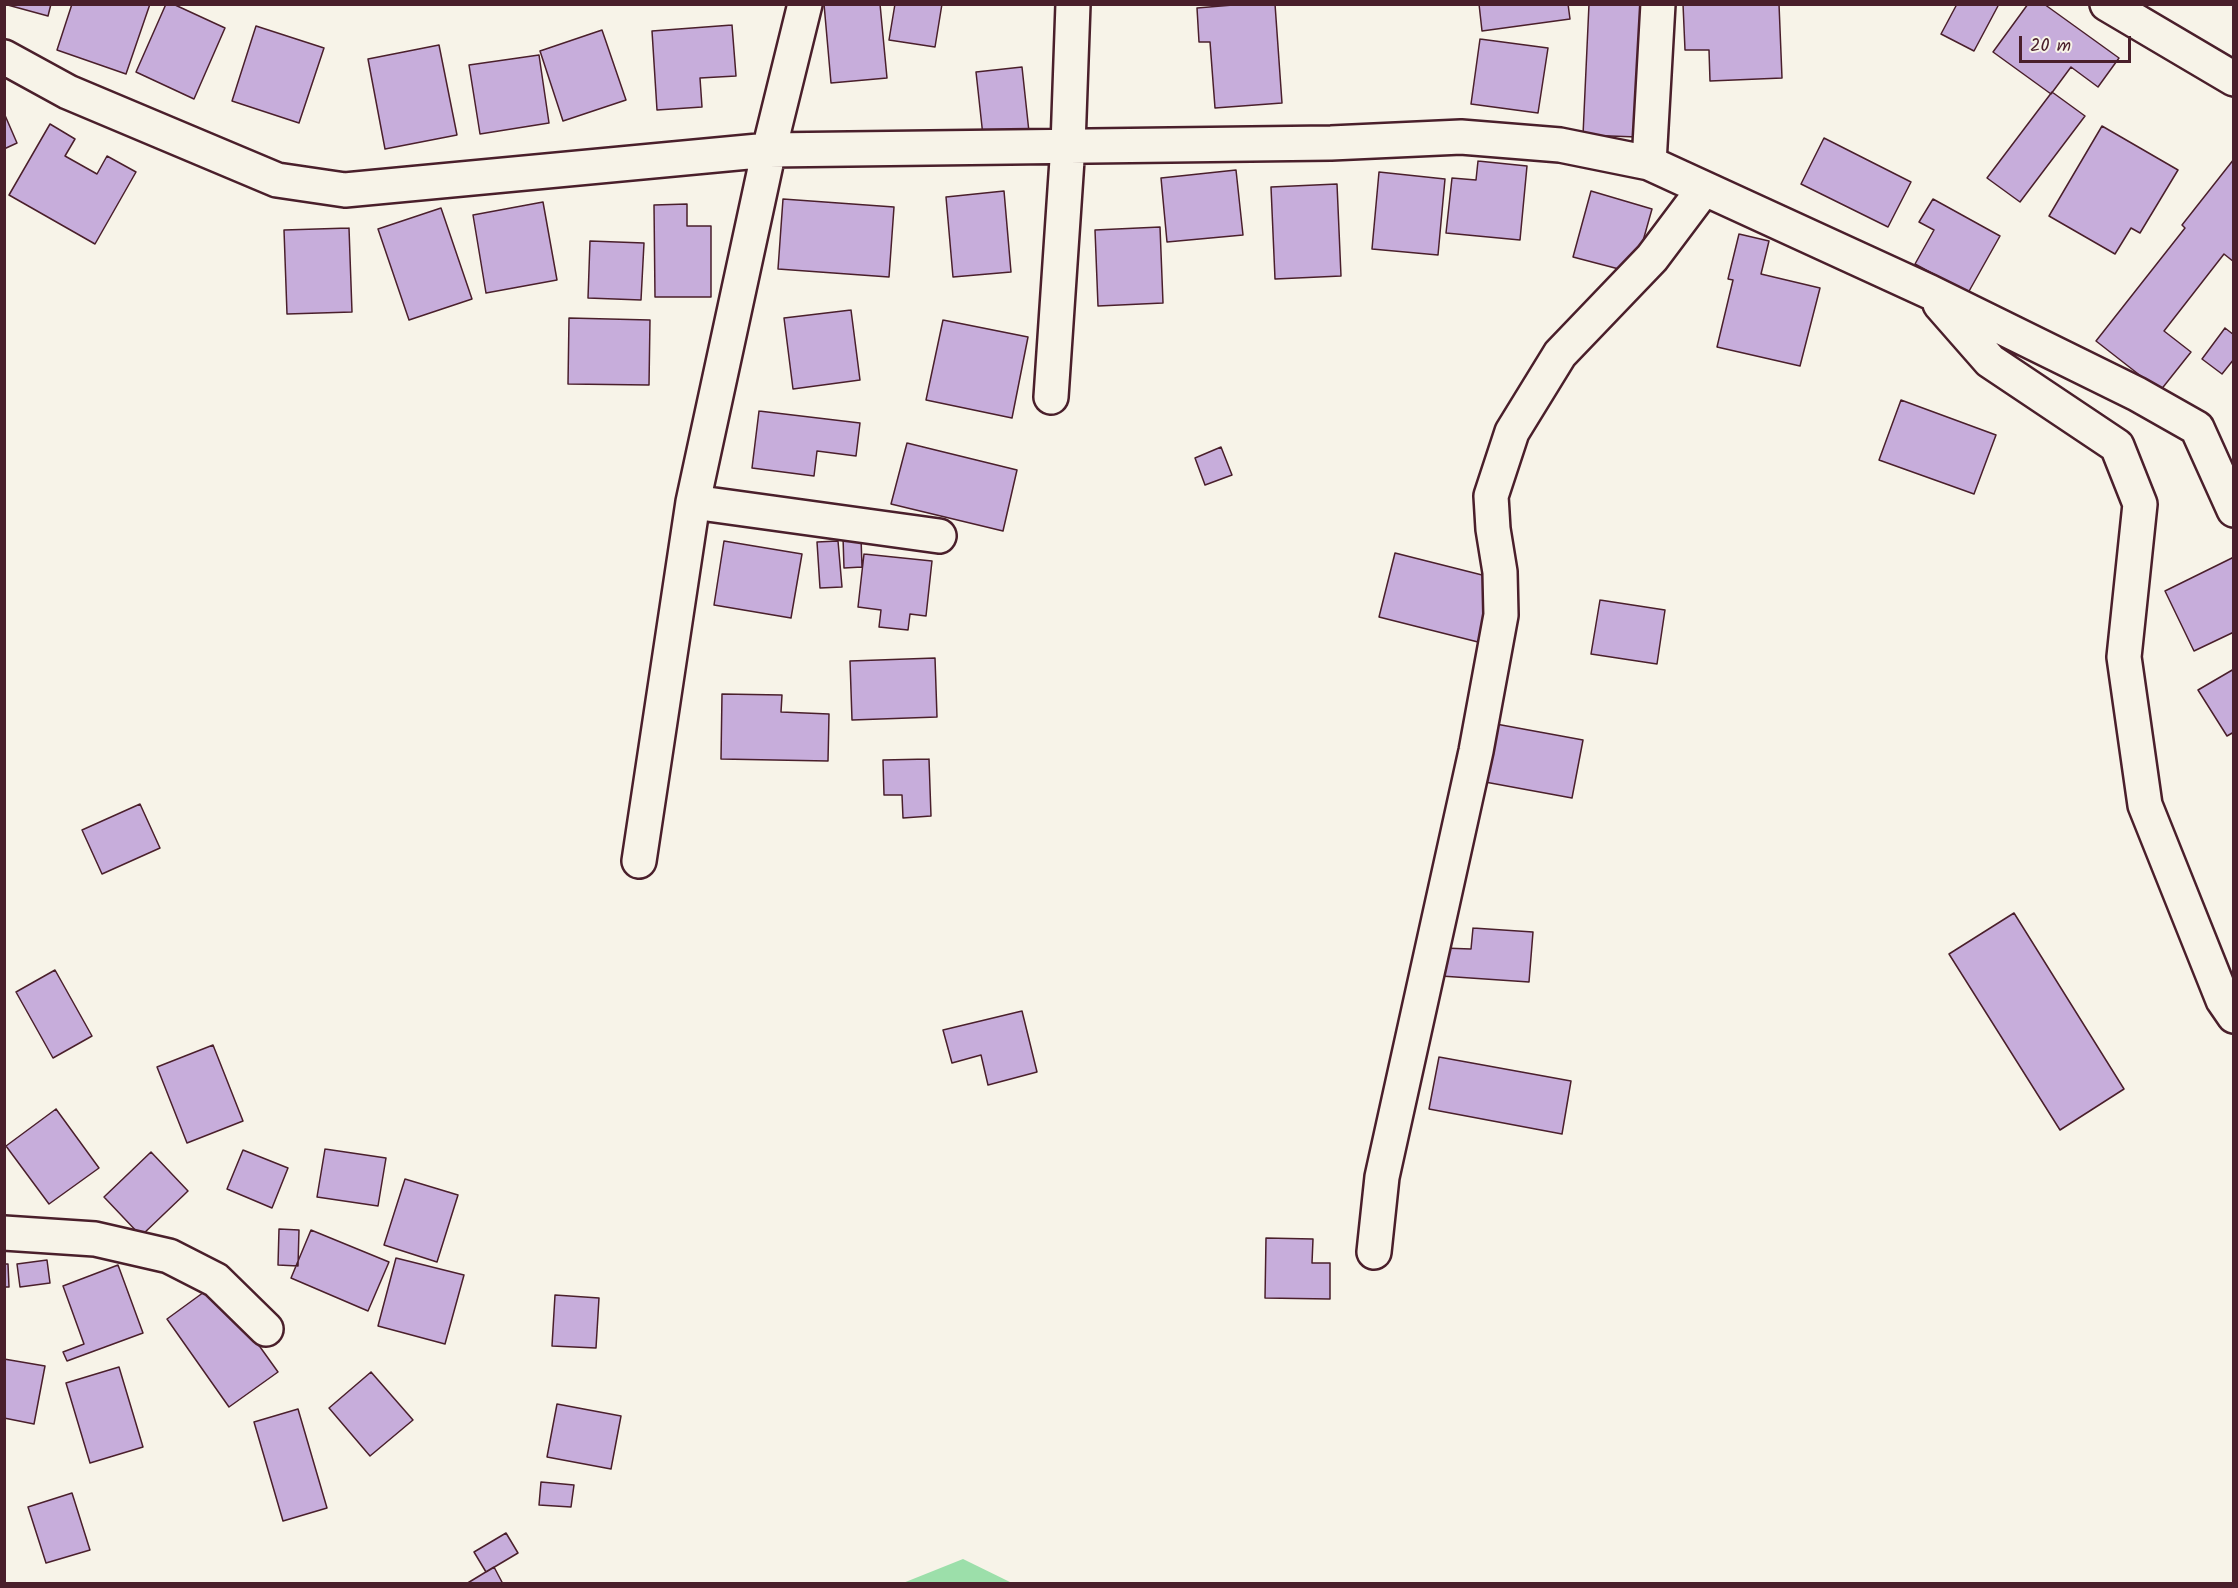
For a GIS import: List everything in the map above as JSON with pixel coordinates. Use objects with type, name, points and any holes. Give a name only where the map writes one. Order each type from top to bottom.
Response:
[{"type":"street","points":[[639,861],[693,502],[769,150],[805,4]]},
{"type":"street","points":[[1051,397],[1068,145],[1073,4]]},
{"type":"street","points":[[1648,163],[1658,4]]},
{"type":"street","points":[[2107,4],[2234,78]]},
{"type":"street","points":[[4,57],[68,92],[277,180],[345,190],[769,150],[1331,143],[1461,136],[1560,145],[1648,163],[1930,292],[2137,394],[2197,428],[2234,510]]},
{"type":"street","points":[[1374,1252],[1382,1177],[1476,752],[1501,615],[1500,572],[1493,529],[1491,496],[1512,432],[1560,354],[1652,258],[1703,190]]},
{"type":"street","points":[[1930,292],[1990,361],[2117,446],[2140,504],[2124,657],[2145,805],[2223,1000],[2234,1016]]},
{"type":"street","points":[[693,502],[939,536]]},
{"type":"street","points":[[4,1233],[95,1239],[169,1256],[216,1280],[266,1329]]},
{"type":"green space","points":[[963,1559],[1012,1583],[903,1583]]},
{"type":"building","points":[[4,4],[51,4],[48,16]]},
{"type":"building","points":[[72,4],[150,4],[126,74],[57,50]]},
{"type":"building","points":[[166,4],[173,4],[225,28],[194,99],[136,72]]},
{"type":"building","points":[[824,4],[880,4],[887,78],[831,83]]},
{"type":"building","points":[[895,4],[942,4],[935,47],[889,40]]},
{"type":"building","points":[[1275,4],[1282,103],[1215,108],[1210,42],[1199,42],[1197,8]]},
{"type":"building","points":[[1479,4],[1568,4],[1570,19],[1482,31]]},
{"type":"building","points":[[1589,4],[1642,4],[1637,137],[1583,135]]},
{"type":"building","points":[[1683,4],[1779,4],[1782,78],[1710,81],[1709,50],[1685,50]]},
{"type":"building","points":[[1957,4],[1999,4],[1974,51],[1941,34]]},
{"type":"building","points":[[2028,4],[2044,4],[2119,58],[2098,87],[2071,67],[2051,94],[1993,52]]},
{"type":"building","points":[[732,25],[736,76],[700,78],[702,107],[657,110],[652,31]]},
{"type":"building","points":[[256,26],[324,48],[299,123],[232,101]]},
{"type":"building","points":[[602,30],[626,100],[563,121],[540,51]]},
{"type":"building","points":[[1480,39],[1548,48],[1538,113],[1471,104]]},
{"type":"building","points":[[439,45],[457,135],[385,149],[368,59]]},
{"type":"building","points":[[539,55],[549,123],[480,134],[469,65]]},
{"type":"building","points":[[1022,67],[1029,132],[983,136],[976,72]]},
{"type":"building","points":[[2052,92],[2085,116],[2020,202],[1987,178]]},
{"type":"building","points":[[4,113],[17,143],[4,149]]},
{"type":"building","points":[[50,124],[75,139],[65,156],[97,174],[107,156],[136,172],[95,244],[9,195]]},
{"type":"building","points":[[2102,126],[2178,170],[2140,233],[2131,228],[2115,254],[2049,216]]},
{"type":"building","points":[[1824,138],[1911,182],[1888,227],[1801,184]]},
{"type":"building","points":[[2234,159],[2234,262],[2224,254],[2164,331],[2191,352],[2160,391],[2096,341],[2185,228],[2182,225]]},
{"type":"building","points":[[1478,161],[1527,166],[1520,240],[1446,233],[1452,178],[1476,180]]},
{"type":"building","points":[[1236,170],[1243,235],[1167,242],[1161,178]]},
{"type":"building","points":[[1379,172],[1445,179],[1438,255],[1372,249]]},
{"type":"building","points":[[1337,184],[1341,276],[1275,279],[1271,187]]},
{"type":"building","points":[[1004,191],[1011,272],[953,277],[946,197]]},
{"type":"building","points":[[1591,191],[1652,209],[1634,273],[1573,257]]},
{"type":"building","points":[[783,199],[894,207],[889,277],[778,269]]},
{"type":"building","points":[[1933,199],[2000,236],[1968,293],[1915,264],[1934,230],[1919,222]]},
{"type":"building","points":[[543,202],[557,280],[486,293],[473,215]]},
{"type":"building","points":[[687,204],[687,226],[711,226],[711,297],[655,297],[654,205]]},
{"type":"building","points":[[441,208],[472,299],[409,320],[378,229]]},
{"type":"building","points":[[1160,227],[1163,303],[1098,306],[1095,230]]},
{"type":"building","points":[[349,228],[352,312],[287,314],[284,230]]},
{"type":"building","points":[[1739,234],[1769,241],[1761,274],[1820,288],[1800,366],[1717,347],[1733,280],[1728,279]]},
{"type":"building","points":[[590,241],[644,243],[641,300],[588,298]]},
{"type":"building","points":[[851,310],[860,380],[793,389],[784,318]]},
{"type":"building","points":[[569,318],[650,320],[649,385],[568,384]]},
{"type":"building","points":[[943,320],[1028,337],[1012,418],[926,400]]},
{"type":"building","points":[[2225,328],[2234,335],[2234,359],[2222,374],[2202,359]]},
{"type":"building","points":[[1901,400],[1996,435],[1974,494],[1879,460]]},
{"type":"building","points":[[759,411],[860,423],[856,456],[817,451],[814,476],[752,468]]},
{"type":"building","points":[[907,443],[1017,470],[1003,531],[891,504]]},
{"type":"building","points":[[1221,447],[1232,475],[1205,485],[1195,458]]},
{"type":"building","points":[[843,537],[861,537],[862,567],[844,568]]},
{"type":"building","points":[[724,541],[802,554],[791,618],[714,605]]},
{"type":"building","points":[[838,541],[842,587],[820,588],[817,542]]},
{"type":"building","points":[[1395,553],[1494,578],[1478,642],[1379,617]]},
{"type":"building","points":[[864,554],[932,561],[926,616],[910,614],[908,630],[879,627],[881,610],[858,607]]},
{"type":"building","points":[[2234,557],[2234,632],[2194,651],[2165,591]]},
{"type":"building","points":[[1600,600],[1665,610],[1657,664],[1591,654]]},
{"type":"building","points":[[935,658],[937,717],[852,720],[850,661]]},
{"type":"building","points":[[2234,669],[2234,732],[2227,736],[2198,690]]},
{"type":"building","points":[[722,694],[782,695],[781,712],[829,714],[828,761],[721,759]]},
{"type":"building","points":[[1496,724],[1583,740],[1572,798],[1485,782]]},
{"type":"building","points":[[929,759],[931,816],[903,818],[902,795],[884,795],[883,760]]},
{"type":"building","points":[[140,804],[160,848],[102,874],[82,830]]},
{"type":"building","points":[[2014,913],[2124,1089],[2060,1130],[1949,954]]},
{"type":"building","points":[[1473,928],[1533,932],[1529,982],[1441,976],[1443,948],[1471,949]]},
{"type":"building","points":[[55,970],[92,1036],[53,1058],[16,992]]},
{"type":"building","points":[[1022,1011],[1037,1072],[988,1085],[981,1055],[952,1063],[943,1030]]},
{"type":"building","points":[[213,1045],[243,1121],[187,1143],[157,1067]]},
{"type":"building","points":[[1439,1057],[1571,1081],[1562,1134],[1429,1109]]},
{"type":"building","points":[[56,1109],[99,1168],[49,1204],[6,1146]]},
{"type":"building","points":[[325,1149],[386,1158],[378,1206],[317,1197]]},
{"type":"building","points":[[243,1150],[288,1168],[272,1208],[227,1189]]},
{"type":"building","points":[[151,1152],[188,1191],[141,1236],[104,1197]]},
{"type":"building","points":[[405,1179],[458,1195],[437,1262],[384,1245]]},
{"type":"building","points":[[279,1229],[299,1230],[298,1266],[278,1265]]},
{"type":"building","points":[[311,1230],[389,1262],[368,1311],[291,1278]]},
{"type":"building","points":[[1266,1238],[1313,1239],[1312,1263],[1330,1263],[1330,1299],[1265,1298]]},
{"type":"building","points":[[396,1258],[464,1275],[445,1344],[378,1326]]},
{"type":"building","points":[[47,1260],[50,1283],[20,1287],[17,1264]]},
{"type":"building","points":[[4,1264],[8,1264],[9,1287],[4,1287]]},
{"type":"building","points":[[118,1265],[143,1333],[67,1361],[63,1352],[84,1344],[63,1286]]},
{"type":"building","points":[[215,1284],[278,1372],[229,1407],[167,1319]]},
{"type":"building","points":[[555,1295],[599,1298],[596,1348],[552,1346]]},
{"type":"building","points":[[4,1359],[45,1366],[34,1424],[4,1418]]},
{"type":"building","points":[[119,1367],[143,1447],[90,1463],[66,1383]]},
{"type":"building","points":[[371,1372],[413,1420],[370,1456],[329,1408]]},
{"type":"building","points":[[557,1404],[621,1416],[611,1469],[547,1457]]},
{"type":"building","points":[[298,1409],[327,1508],[283,1521],[254,1422]]},
{"type":"building","points":[[541,1482],[574,1485],[571,1507],[539,1505]]},
{"type":"building","points":[[72,1493],[90,1550],[46,1563],[28,1507]]},
{"type":"building","points":[[506,1533],[518,1553],[486,1572],[474,1552]]},
{"type":"building","points":[[494,1567],[503,1584],[466,1584]]}]
